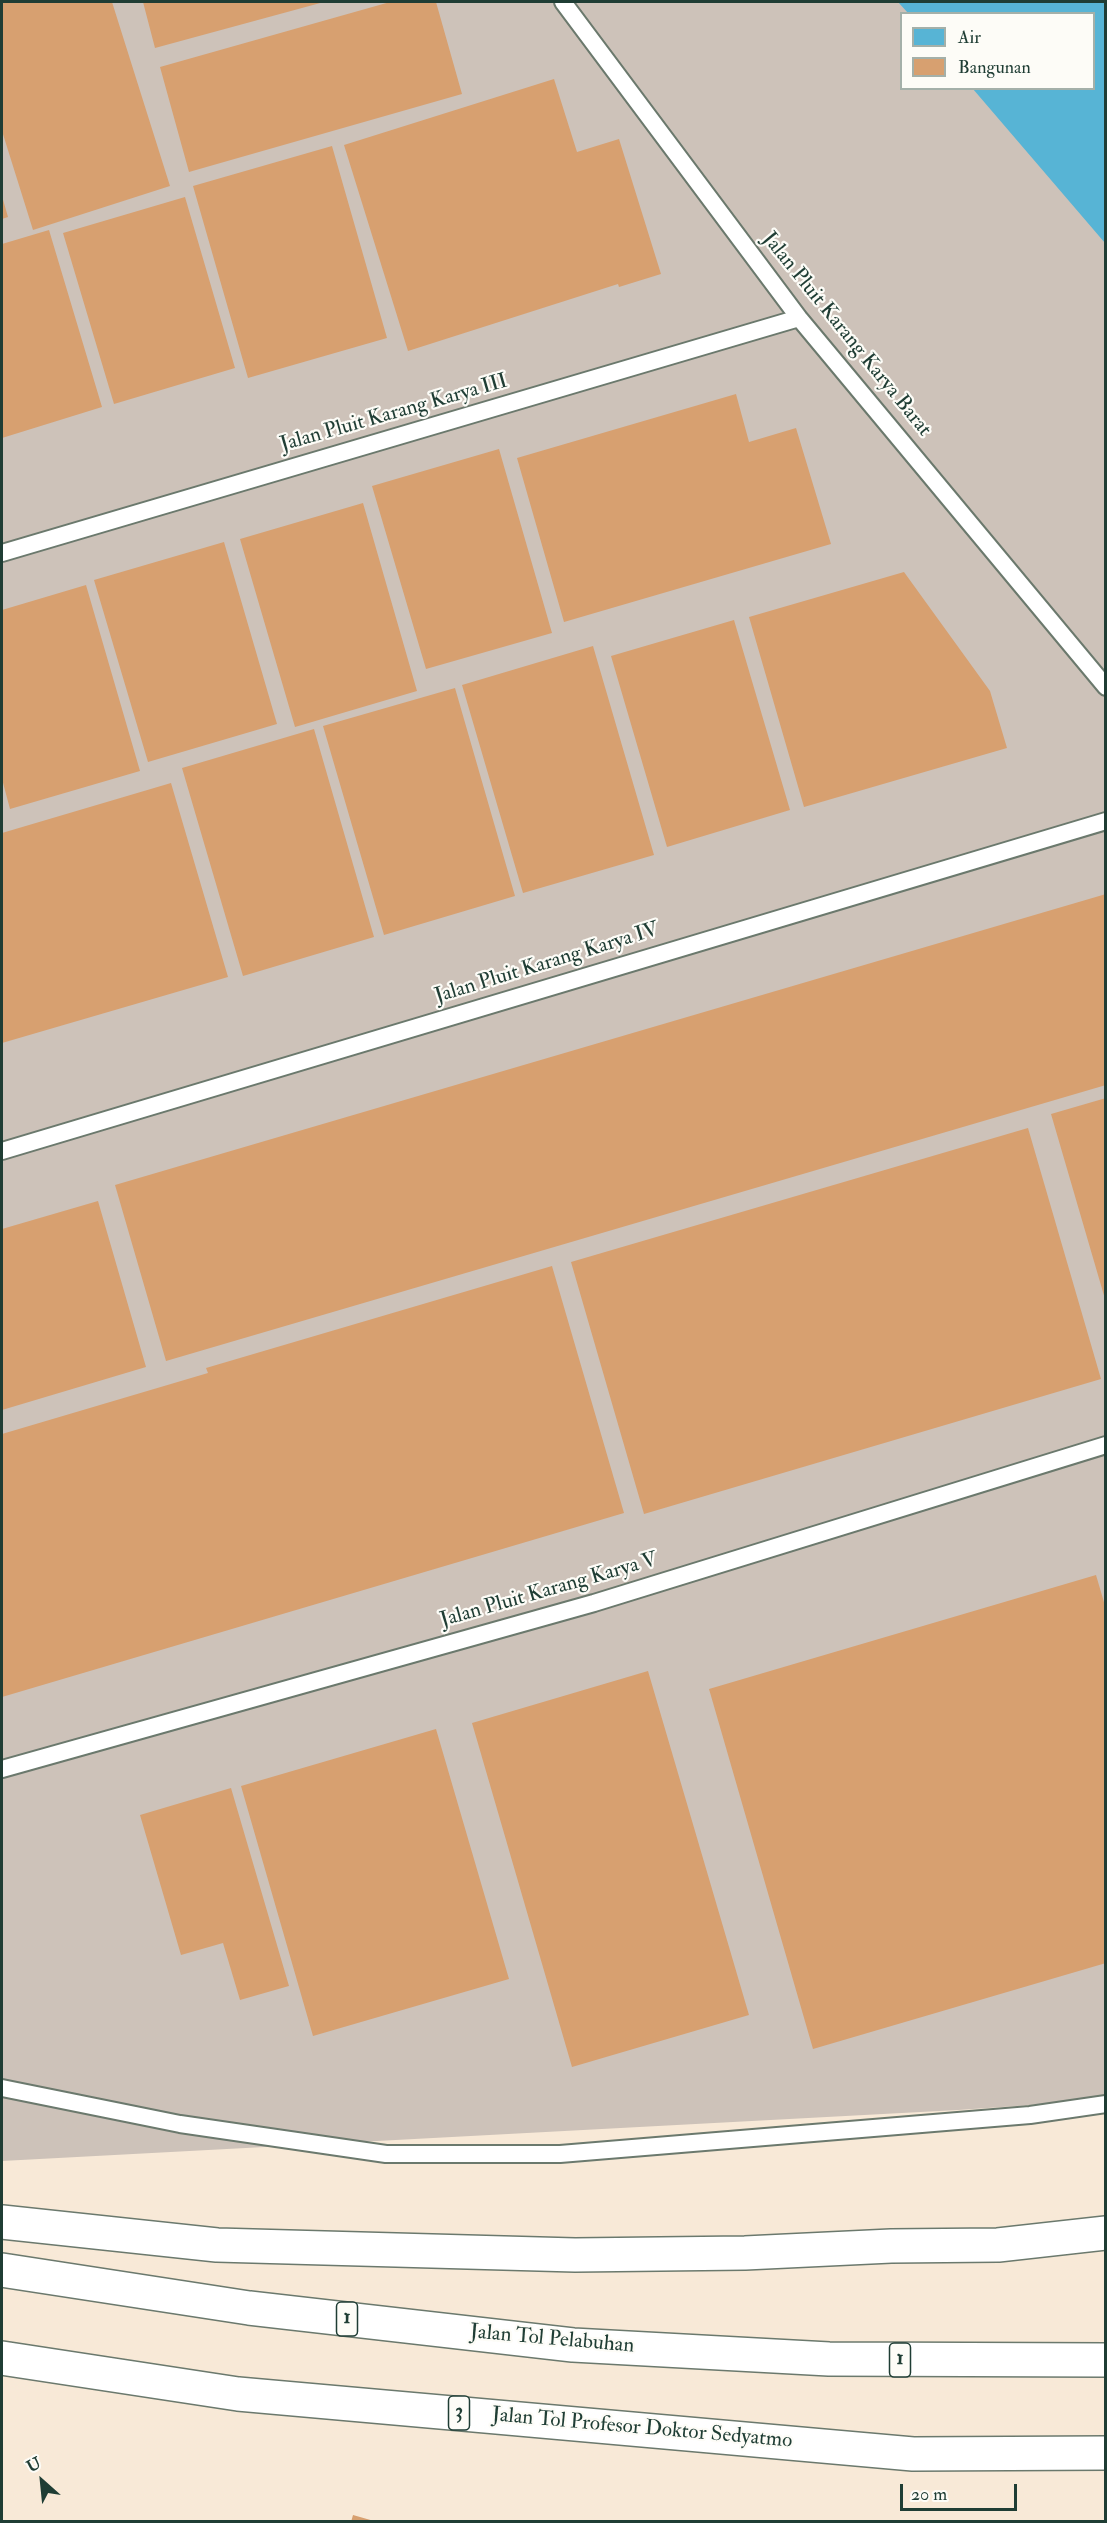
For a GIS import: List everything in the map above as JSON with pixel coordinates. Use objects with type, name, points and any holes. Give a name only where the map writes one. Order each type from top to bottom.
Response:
[{"type":"highway","points":[[2,2222],[217,2245],[575,2255],[745,2253],[891,2246],[998,2245],[1106,2233]]},
{"type":"highway","name":"Jalan Tol Pelabuhan","points":[[2,2270],[272,2311],[573,2345],[829,2359],[1106,2360]]},
{"type":"highway","name":"Jalan Tol Profesor Doktor Sedyatmo","points":[[2,2358],[238,2394],[913,2454],[1106,2454]]},
{"type":"lane","name":"Jalan Pluit Karang Karya Barat","points":[[563,2],[799,318],[1106,687]]},
{"type":"lane","name":"Jalan Pluit Karang Karya III","points":[[2,553],[799,318]]},
{"type":"lane","name":"Jalan Pluit Karang Karya IV","points":[[2,1151],[1106,821]]},
{"type":"lane","name":"Jalan Pluit Karang Karya V","points":[[2,1769],[594,1603],[1106,1445]]},
{"type":"lane","points":[[2,2088],[180,2124],[386,2154],[560,2154],[1030,2115],[1106,2104]]},
{"type":"shaded area","points":[[2,2],[1105,2],[1105,2100],[958,2110],[2,2161]]},
{"type":"water","points":[[898,2],[1105,2],[1105,243],[974,90],[1095,90],[1095,12],[907,12]]},
{"type":"building","points":[[2,2],[112,2],[170,186],[33,230],[2,131]]},
{"type":"building","points":[[143,2],[324,2],[155,48]]},
{"type":"building","points":[[390,2],[436,2],[462,94],[189,172],[160,67]]},
{"type":"building","points":[[554,79],[577,152],[619,139],[661,274],[619,287],[618,284],[408,351],[344,145]]},
{"type":"building","points":[[332,146],[387,338],[248,378],[193,186]]},
{"type":"building","points":[[2,196],[8,217],[2,219]]},
{"type":"building","points":[[185,197],[235,368],[114,404],[63,233]]},
{"type":"building","points":[[49,230],[102,407],[2,438],[2,244]]},
{"type":"building","points":[[736,394],[749,442],[796,428],[831,544],[564,622],[517,458]]},
{"type":"building","points":[[499,449],[552,633],[426,669],[372,486]]},
{"type":"building","points":[[363,503],[417,691],[295,727],[240,539]]},
{"type":"building","points":[[224,542],[277,724],[148,762],[94,580]]},
{"type":"building","points":[[904,572],[990,691],[1007,748],[804,807],[749,617]]},
{"type":"building","points":[[86,585],[140,771],[10,809],[2,779],[2,610]]},
{"type":"building","points":[[734,620],[790,810],[667,847],[611,656]]},
{"type":"building","points":[[593,646],[654,855],[523,893],[462,685]]},
{"type":"building","points":[[455,688],[515,896],[384,935],[323,726]]},
{"type":"building","points":[[314,729],[374,937],[243,976],[182,768]]},
{"type":"building","points":[[171,783],[228,977],[2,1043],[2,833]]},
{"type":"building","points":[[1106,894],[1106,1085],[166,1361],[115,1185]]},
{"type":"building","points":[[1106,1098],[1106,1299],[1105,1299],[1051,1114]]},
{"type":"building","points":[[1028,1128],[1101,1379],[644,1514],[571,1262]]},
{"type":"building","points":[[98,1201],[146,1367],[2,1410],[2,1229]]},
{"type":"building","points":[[552,1266],[624,1513],[2,1697],[2,1434],[208,1373],[206,1368]]},
{"type":"building","points":[[1096,1575],[1106,1609],[1106,1963],[813,2049],[709,1689]]},
{"type":"building","points":[[648,1671],[749,2015],[572,2067],[472,1723]]},
{"type":"building","points":[[436,1729],[509,1979],[313,2036],[241,1786]]},
{"type":"building","points":[[231,1788],[289,1986],[240,2000],[223,1943],[181,1955],[140,1815]]},
{"type":"building","points":[[353,2515],[374,2521],[374,2522],[351,2522]]}]
